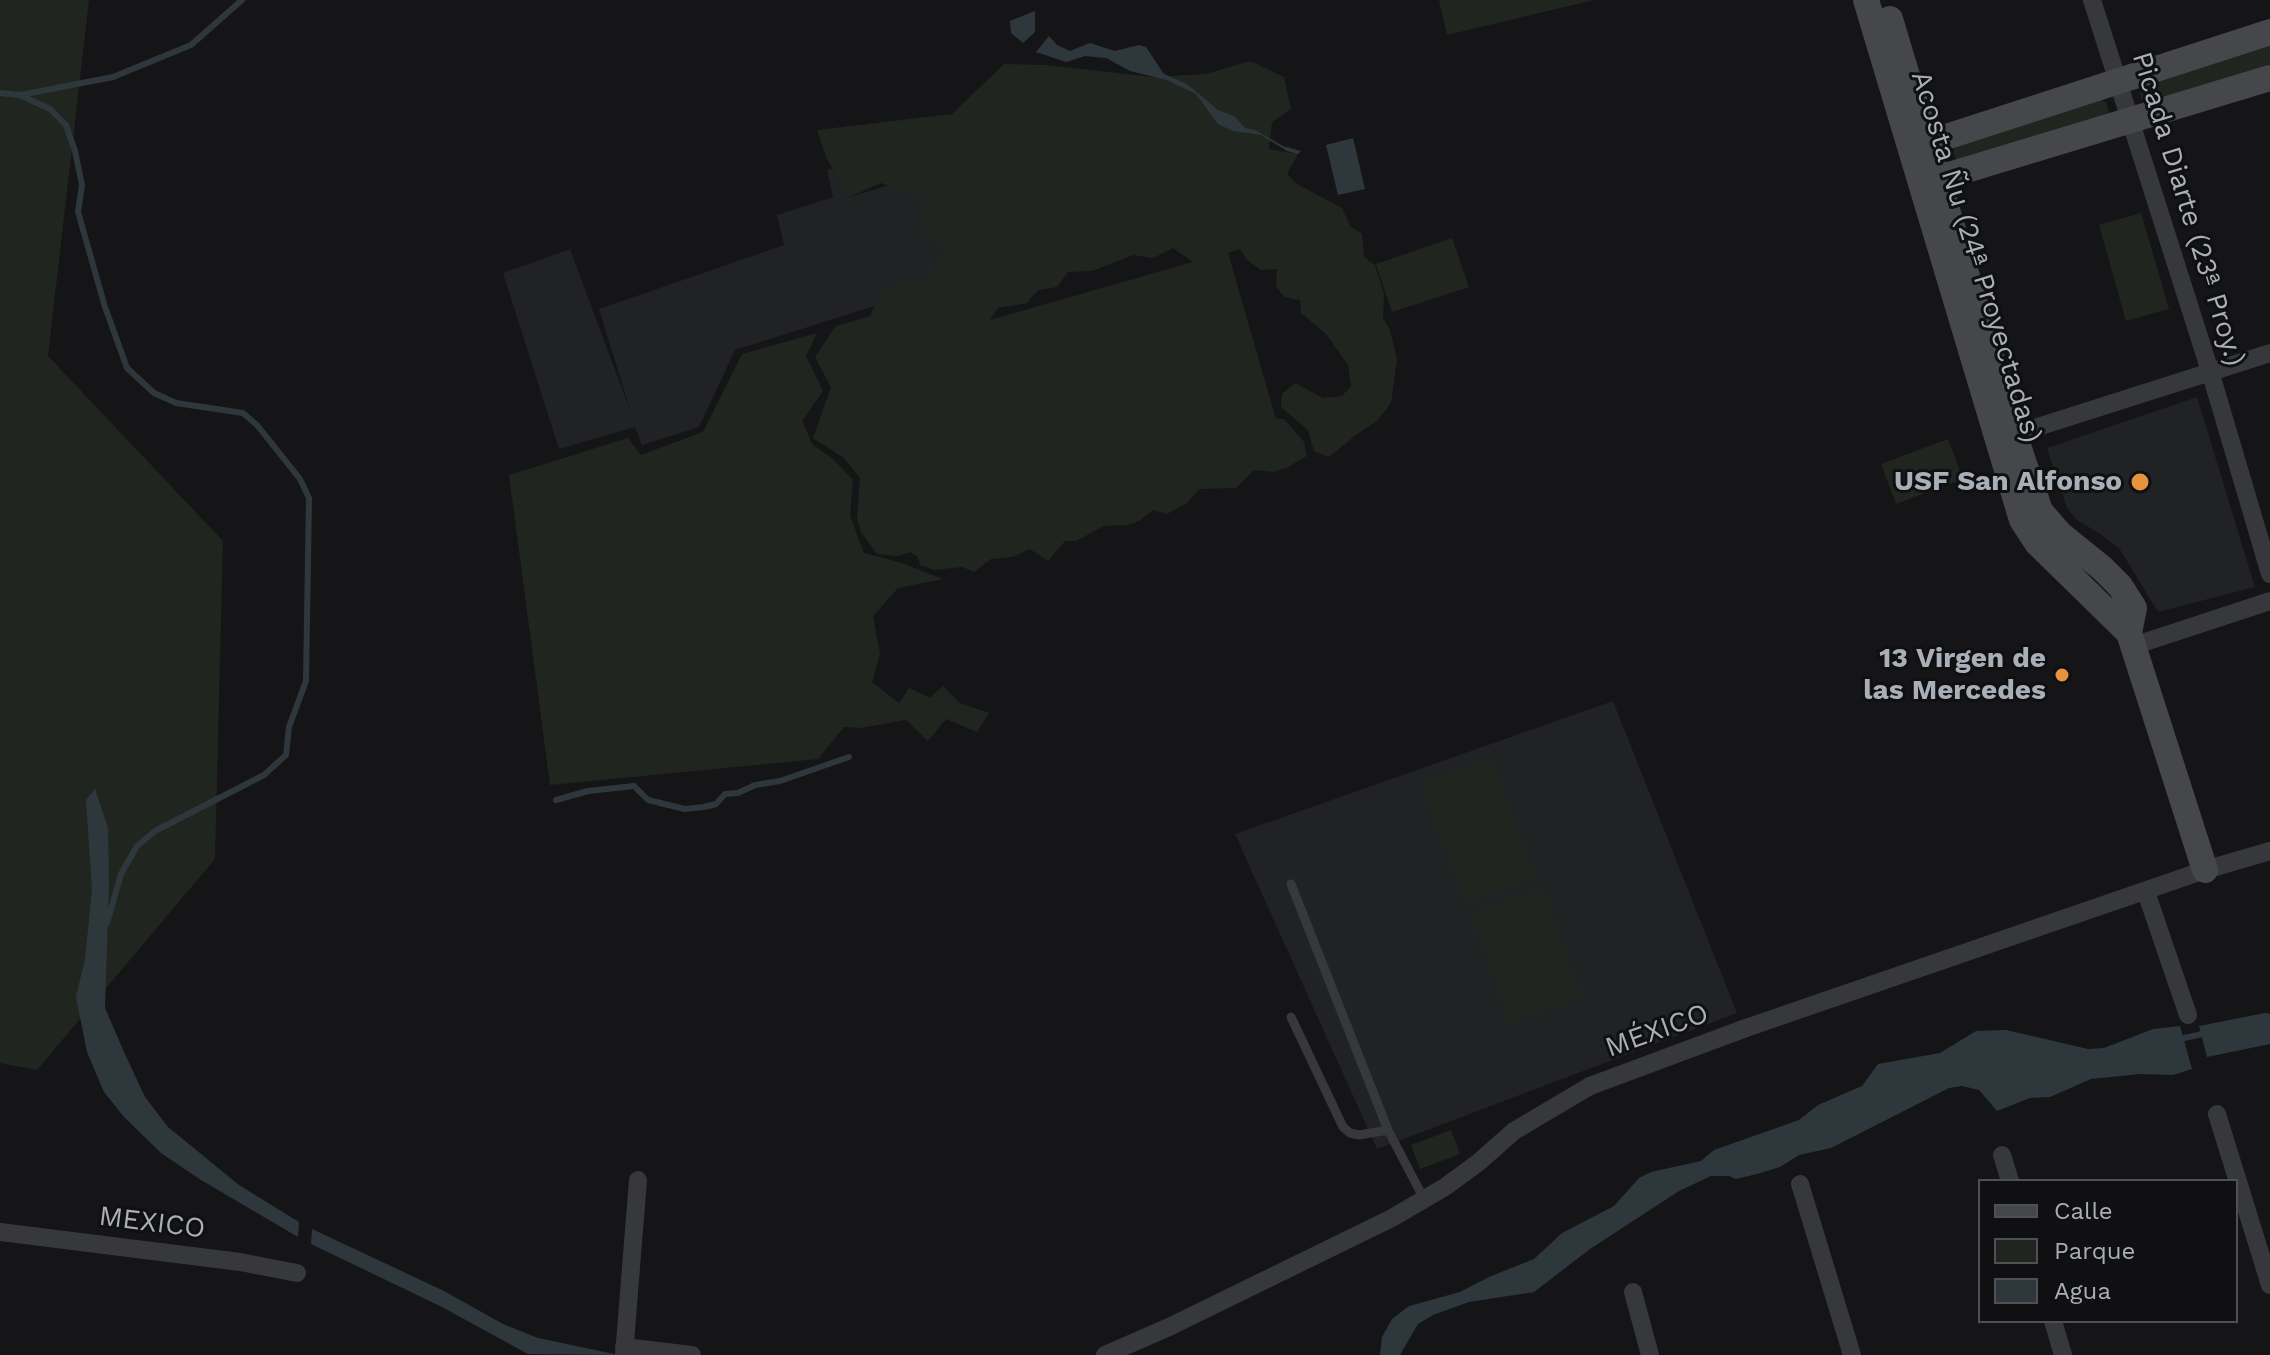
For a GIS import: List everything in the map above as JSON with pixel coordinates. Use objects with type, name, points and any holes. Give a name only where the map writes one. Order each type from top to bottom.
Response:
[{"type":"street","name":"Acosta Ñu (24ª Proyectadas)","points":[[1866,0],[1918,146],[2005,437],[2040,511],[2061,535],[2111,577],[2134,608],[2131,640],[2205,870]]},
{"type":"street","name":"Acosta Ñu (24ª Proyectadas)","points":[[1885,0],[1918,146]]},
{"type":"street","name":"Picada Diarte (23ª Proy.)","points":[[2092,0],[2210,371],[2270,574]]},
{"type":"street","points":[[1918,146],[2270,32]]},
{"type":"street","points":[[1929,182],[2270,78]]},
{"type":"street","points":[[2005,437],[2270,353]]},
{"type":"street","points":[[2131,640],[2270,601]]},
{"type":"street","name":"MÉXICO","points":[[1105,1355],[1336,1246],[1424,1199],[1479,1162],[1514,1131],[1590,1086],[1746,1028],[2205,870],[2270,851]]},
{"type":"street","points":[[2146,892],[2188,1015]]},
{"type":"street","points":[[2217,1114],[2237,1179]]},
{"type":"street","points":[[2002,1155],[2009,1179]]},
{"type":"street","points":[[638,1180],[624,1351],[692,1355]]},
{"type":"street","points":[[2238,1182],[2270,1285]]},
{"type":"street","points":[[1800,1184],[1852,1355]]},
{"type":"street","name":"MEXICO","points":[[0,1232],[240,1262],[297,1273]]},
{"type":"street","points":[[1633,1292],[1650,1355]]},
{"type":"street","points":[[2054,1323],[2063,1355]]},
{"type":"lane","points":[[1291,884],[1388,1130],[1424,1199]]},
{"type":"lane","points":[[1291,1017],[1343,1127],[1359,1135],[1388,1130]]},
{"type":"shaded area","points":[[840,167],[849,197],[922,175],[957,280],[735,350],[699,427],[642,445],[635,427],[559,449],[503,273],[570,249],[631,413],[599,309],[784,245],[777,215],[833,197],[827,170]]},
{"type":"shaded area","name":"USF San Alfonso","points":[[2197,397],[2255,587],[2158,612],[2119,548],[2078,521],[2067,508],[2047,448]]},
{"type":"shaded area","points":[[1613,701],[1737,1013],[1377,1149],[1235,834]]},
{"type":"green space","points":[[0,0],[89,0],[48,356],[223,541],[215,859],[37,1070],[0,1063]]},
{"type":"green space","points":[[1439,0],[1594,0],[1447,35]]},
{"type":"green space","points":[[2270,44],[2270,68],[2146,104],[2141,99],[2140,88],[2146,84]]},
{"type":"green space","points":[[1250,61],[1284,77],[1291,109],[1272,122],[1269,149],[1298,154],[1287,174],[1297,184],[1342,208],[1351,227],[1362,234],[1364,257],[1375,265],[1384,294],[1383,318],[1390,330],[1397,359],[1391,403],[1377,421],[1329,457],[1314,451],[1308,430],[1281,407],[1282,394],[1295,383],[1323,398],[1342,396],[1351,386],[1348,365],[1326,334],[1301,313],[1300,300],[1284,297],[1276,286],[1277,269],[1261,270],[1248,261],[1240,249],[1228,253],[1276,419],[1284,419],[1304,442],[1307,456],[1273,472],[1254,470],[1236,488],[1199,489],[1187,503],[1167,514],[1153,510],[1128,525],[1104,526],[1076,541],[1065,541],[1048,561],[1030,549],[1013,557],[991,559],[974,572],[962,567],[934,570],[920,565],[918,557],[910,552],[898,556],[877,554],[861,532],[857,518],[860,478],[844,458],[813,438],[831,387],[815,357],[836,326],[870,316],[884,288],[924,280],[946,248],[925,239],[923,202],[905,191],[881,183],[849,197],[826,157],[817,130],[952,114],[1004,64],[1045,65],[1153,77],[1206,74]],"holes":[[[1173,248],[1193,262],[990,320],[998,308],[1027,303],[1038,290],[1057,287],[1068,272],[1092,271],[1133,255],[1153,258]]]},
{"type":"green space","points":[[2098,98],[2107,103],[2109,116],[1959,162],[1953,153],[1955,147]]},
{"type":"green space","points":[[2141,213],[2169,309],[2126,321],[2099,225]]},
{"type":"green space","points":[[1452,238],[1469,287],[1392,312],[1376,264]]},
{"type":"green space","points":[[817,333],[806,356],[823,391],[802,421],[813,445],[833,459],[853,480],[850,516],[864,553],[943,579],[898,588],[873,616],[880,654],[872,682],[899,703],[909,688],[930,698],[943,686],[960,703],[989,713],[977,732],[946,719],[928,741],[906,720],[860,728],[844,727],[818,759],[550,785],[509,475],[628,438],[641,455],[703,432],[742,354]]},
{"type":"green space","points":[[1948,439],[1963,479],[1896,504],[1881,464]]},
{"type":"green space","points":[[1491,758],[1536,877],[1466,903],[1421,784]]},
{"type":"green space","points":[[1543,889],[1582,998],[1510,1023],[1471,913]]},
{"type":"green space","points":[[1451,1130],[1460,1154],[1420,1169],[1411,1145]]},
{"type":"water","points":[[1035,11],[1035,32],[1023,43],[1011,33],[1010,21]]},
{"type":"water","points":[[1049,36],[1057,45],[1070,51],[1090,43],[1115,51],[1139,45],[1146,47],[1164,74],[1187,84],[1218,110],[1234,116],[1245,128],[1301,151],[1298,154],[1287,151],[1261,135],[1233,131],[1218,124],[1196,94],[1167,80],[1130,71],[1106,58],[1085,56],[1066,62],[1036,52]]},
{"type":"water","points":[[1353,138],[1365,189],[1338,195],[1326,145]]},
{"type":"water","points":[[95,789],[108,828],[105,1008],[124,1052],[145,1097],[168,1127],[239,1185],[299,1222],[298,1237],[161,1153],[124,1117],[104,1092],[87,1052],[76,997],[85,959],[92,890],[86,800]]},
{"type":"water","points":[[2270,1014],[2270,1044],[2207,1057],[2199,1026]]},
{"type":"water","points":[[2180,1026],[2192,1069],[2173,1075],[2140,1074],[2091,1079],[2050,1097],[2030,1098],[1997,1111],[1979,1090],[1962,1086],[1949,1088],[1831,1148],[1799,1155],[1780,1167],[1736,1179],[1711,1176],[1679,1191],[1590,1249],[1534,1292],[1469,1302],[1433,1315],[1418,1324],[1400,1355],[1380,1355],[1382,1337],[1392,1319],[1409,1306],[1460,1292],[1534,1259],[1562,1233],[1614,1206],[1639,1178],[1651,1172],[1701,1161],[1714,1150],[1799,1120],[1818,1105],[1862,1086],[1878,1064],[1940,1053],[1976,1031],[2006,1030],[2088,1049],[2104,1048],[2153,1029]]},
{"type":"water","points":[[312,1229],[444,1291],[503,1324],[538,1338],[619,1355],[528,1354],[442,1307],[311,1244]]},
{"type":"waterway","points":[[20,95],[113,77],[191,45],[242,0]]},
{"type":"waterway","points":[[0,93],[20,95],[50,109],[66,125],[82,185],[78,212],[105,307],[127,368],[154,393],[176,403],[243,413],[257,425],[300,479],[309,498],[306,681],[289,727],[286,755],[264,775],[155,831],[137,846],[121,874],[107,923]]},
{"type":"waterway","points":[[556,800],[588,791],[634,786],[648,800],[685,809],[704,807],[716,804],[725,794],[780,781],[849,757]]},
{"type":"waterway","points":[[2175,1040],[2207,1033]]},
{"type":"place","name":"USF San Alfonso","points":[[2140,482]]},
{"type":"place","name":"13 Virgen de las Mercedes","points":[[2062,675]]}]
